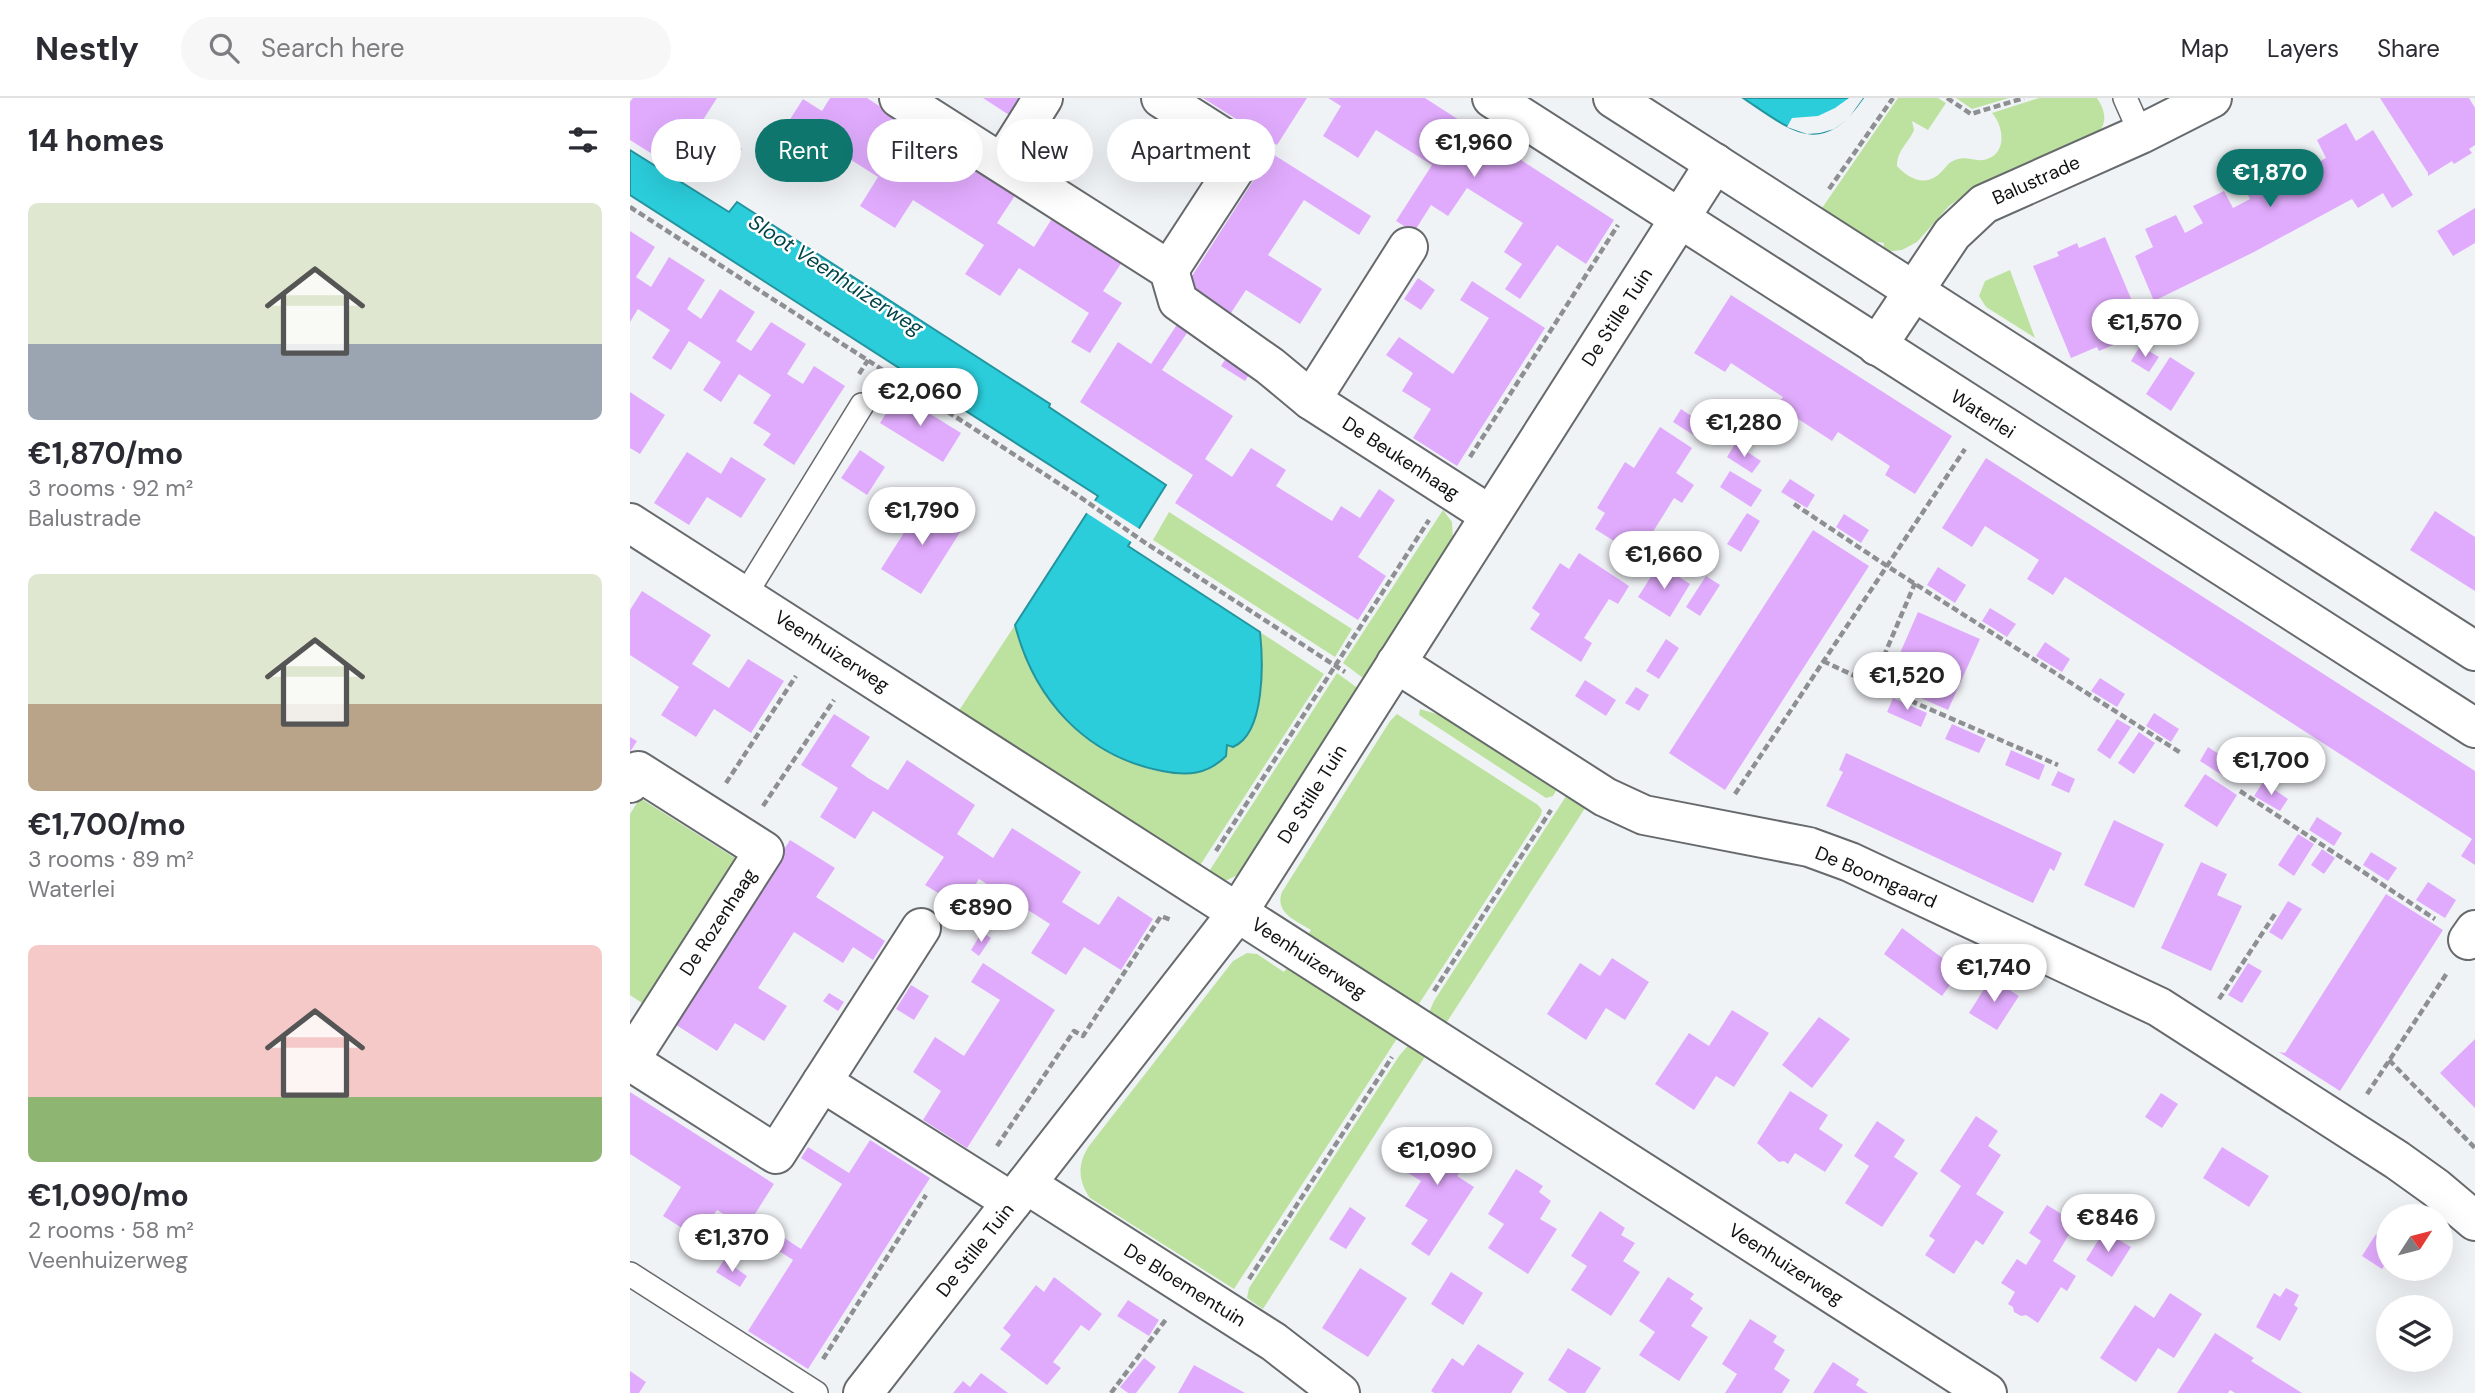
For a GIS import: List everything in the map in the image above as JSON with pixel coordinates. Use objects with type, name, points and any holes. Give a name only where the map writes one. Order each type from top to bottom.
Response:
[{"type":"street","points":[[899,98],[997,158]]},
{"type":"street","points":[[1030,119],[1043,98]]},
{"type":"street","points":[[1034,182],[1169,270],[1246,152],[1161,98]]},
{"type":"street","name":"Waterlei","points":[[1492,98],[2475,729]]},
{"type":"street","points":[[1613,98],[2475,651]]},
{"type":"street","name":"Balustrade","points":[[1877,346],[1952,234],[1984,204],[2141,134],[2212,98]]},
{"type":"street","name":"De Stille Tuin","points":[[863,1393],[1238,912],[1715,163]]},
{"type":"street","points":[[1311,400],[1408,247]]},
{"type":"street","name":"De Beukenhaag","points":[[1169,270],[1178,301],[1270,366],[1311,400],[1490,515]]},
{"type":"street","name":"Veenhuizerweg","points":[[630,523],[1987,1393]]},
{"type":"street","name":"De Boomgaard","points":[[1386,678],[1624,807],[1659,818],[1820,850],[2144,999],[2397,1160],[2475,1221]]},
{"type":"street","name":"De Rozenhaag","points":[[630,783],[638,771],[764,851],[630,1060],[776,1154],[922,928]]},
{"type":"street","points":[[822,1082],[961,1170],[1019,1193]]},
{"type":"street","name":"De Bloementuin","points":[[1019,1193],[1188,1287],[1274,1342],[1340,1393]]},
{"type":"lane","points":[[2125,98],[2141,134]]},
{"type":"lane","points":[[746,595],[862,405]]},
{"type":"lane","points":[[630,1274],[811,1390]]},
{"type":"path","points":[[1832,185],[1893,98]]},
{"type":"path","points":[[1947,98],[1971,114],[2024,98]]},
{"type":"path","points":[[811,1390],[961,1170],[1074,1031],[1083,1036],[1161,916],[1171,920],[1639,192]]},
{"type":"path","points":[[630,207],[1336,665],[1386,678]]},
{"type":"path","points":[[1712,829],[1987,416]]},
{"type":"path","points":[[1794,504],[2181,753]]},
{"type":"path","points":[[1872,684],[1915,583]]},
{"type":"path","points":[[706,815],[817,642]]},
{"type":"path","points":[[1824,661],[2058,765]]},
{"type":"path","points":[[743,838],[855,667]]},
{"type":"path","points":[[2240,792],[2471,935],[2345,1127]]},
{"type":"path","points":[[2198,1032],[2275,914]]},
{"type":"path","points":[[2389,1060],[2475,1148]]},
{"type":"path","points":[[1111,1393],[1188,1287]]},
{"type":"green space","points":[[1898,98],[1938,98],[1946,103],[1928,130],[1912,121],[1914,130],[1899,156],[1897,166],[1919,180],[1930,180],[1955,160],[1983,160],[1994,156],[2002,138],[1999,124],[1992,113],[2039,98],[2097,98],[2104,120],[2098,133],[1974,188],[1949,206],[1917,242],[1902,250],[1883,252],[1884,243],[1872,241],[1822,208]]},
{"type":"green space","points":[[1956,98],[2009,98],[1972,109]]},
{"type":"green space","points":[[2010,270],[2035,338],[1986,307],[1979,296],[1985,281]]},
{"type":"green space","points":[[1443,510],[1452,522],[1453,541],[1363,678],[1343,663]]},
{"type":"green space","points":[[1169,512],[1352,629],[1335,657],[1153,540]]},
{"type":"green space","points":[[1015,625],[1041,688],[1068,722],[1103,749],[1149,769],[1165,772],[1216,765],[1227,745],[1233,747],[1250,727],[1260,700],[1260,632],[1324,674],[1197,870],[956,715]]},
{"type":"green space","points":[[1337,673],[1359,689],[1242,873],[1225,881],[1206,876]]},
{"type":"green space","points":[[1443,708],[1560,784],[1553,796],[1546,798],[1419,715],[1420,709],[1440,715]]},
{"type":"green space","points":[[1397,714],[1542,810],[1415,1010],[1305,940],[1311,930],[1288,916],[1280,899],[1390,721]]},
{"type":"green space","points":[[1570,790],[1589,802],[1443,1028],[1427,1017],[1434,1001]]},
{"type":"green space","points":[[640,798],[738,860],[645,1005],[630,995],[630,814]]},
{"type":"green space","points":[[1247,953],[1257,954],[1284,972],[1290,963],[1400,1034],[1234,1289],[1090,1198],[1080,1172],[1082,1159],[1089,1146],[1233,961]]},
{"type":"green space","points":[[1412,1041],[1428,1052],[1263,1309],[1247,1298],[1249,1288],[1399,1056]]},
{"type":"water","points":[[1743,98],[1863,98],[1848,117],[1833,128],[1819,133],[1805,133],[1776,120]]},
{"type":"water","name":"Sloot Veenhuizerweg","points":[[630,150],[651,163],[651,182],[681,182],[729,212],[737,202],[1050,404],[1049,407],[1166,485],[1128,546],[1260,632],[1260,695],[1252,727],[1244,739],[1233,747],[1227,745],[1226,756],[1211,767],[1196,772],[1171,773],[1134,763],[1087,738],[1067,720],[1035,677],[1015,625],[1098,496],[630,195]]},
{"type":"pier","points":[[1849,98],[1863,98],[1848,119],[1834,129],[1807,134],[1787,127],[1792,118],[1818,116]]},
{"type":"pier","points":[[1092,499],[1141,530],[1133,543],[1085,512]]},
{"type":"building","points":[[633,98],[717,98],[704,119],[651,119],[651,153],[630,140],[630,102]]},
{"type":"building","points":[[830,98],[867,98],[899,119],[867,119],[867,170],[853,161],[853,119],[790,119],[803,99],[822,111]]},
{"type":"building","points":[[983,98],[1019,98],[1009,115]]},
{"type":"building","points":[[1203,98],[1307,98],[1277,145],[1275,119],[1236,119]]},
{"type":"building","points":[[1328,98],[1425,98],[1614,220],[1586,264],[1557,245],[1520,299],[1505,289],[1522,264],[1504,252],[1523,223],[1467,188],[1448,216],[1431,205],[1414,232],[1396,221],[1432,165],[1376,130],[1358,158],[1323,136],[1341,106]]},
{"type":"building","points":[[2380,98],[2469,98],[2475,108],[2475,145],[2469,149],[2472,153],[2454,164],[2452,161],[2428,176]]},
{"type":"building","points":[[2346,123],[2356,141],[2373,130],[2413,195],[2392,208],[2383,193],[2358,208],[2352,199],[2254,252],[2154,301],[2135,256],[2153,247],[2145,229],[2176,215],[2185,233],[2203,223],[2193,206],[2224,191],[2233,208],[2250,199],[2241,181],[2299,150],[2309,167],[2326,158],[2317,140]]},
{"type":"building","points":[[1275,156],[1371,216],[1359,235],[1304,200],[1268,255],[1322,289],[1300,324],[1246,290],[1227,319],[1183,290],[1252,182],[1275,182]]},
{"type":"building","points":[[983,173],[1016,194],[997,223],[1034,247],[1053,217],[1122,262],[1103,291],[1122,303],[1090,353],[1071,342],[1089,313],[1019,268],[1000,296],[965,274],[984,245],[913,200],[895,228],[860,206],[875,182],[983,182]]},
{"type":"building","points":[[2475,208],[2475,243],[2453,256],[2437,231]]},
{"type":"building","points":[[630,231],[655,247],[636,277],[651,287],[669,257],[705,280],[687,309],[701,319],[720,289],[755,312],[736,341],[751,351],[771,322],[806,344],[787,374],[803,384],[814,366],[845,386],[794,465],[763,445],[771,434],[753,423],[771,395],[739,374],[721,402],[703,390],[721,362],[689,341],[671,370],[652,358],[670,330],[638,309],[630,322]]},
{"type":"building","points":[[2105,237],[2143,327],[2117,338],[2118,343],[2099,351],[2097,347],[2071,358],[2033,266],[2059,256],[2057,252],[2077,243],[2079,248]]},
{"type":"building","points":[[1418,278],[1435,290],[1421,310],[1404,299]]},
{"type":"building","points":[[1472,281],[1545,328],[1457,466],[1413,438],[1431,409],[1402,391],[1413,373],[1386,355],[1399,337],[1453,374],[1489,318],[1460,300]]},
{"type":"building","points":[[1731,295],[1952,436],[1915,494],[1885,475],[1890,466],[1838,432],[1832,441],[1777,405],[1783,397],[1731,363],[1725,372],[1694,353]]},
{"type":"building","points":[[1178,323],[1189,330],[1162,370],[1233,416],[1205,459],[1232,477],[1251,448],[1286,470],[1276,486],[1332,521],[1341,506],[1360,518],[1379,489],[1395,500],[1358,557],[1386,576],[1358,620],[1175,503],[1193,475],[1080,402],[1118,342],[1151,364]]},
{"type":"building","points":[[2140,346],[2159,357],[2149,372],[2131,361]]},
{"type":"building","points":[[1228,355],[1252,370],[1245,381],[1221,366]]},
{"type":"building","points":[[2170,357],[2195,373],[2171,411],[2146,394]]},
{"type":"building","points":[[630,392],[665,415],[640,454],[630,448]]},
{"type":"building","points":[[898,394],[961,433],[943,462],[880,423]]},
{"type":"building","points":[[1681,409],[1706,426],[1698,438],[1673,422]]},
{"type":"building","points":[[1660,427],[1692,448],[1676,473],[1694,485],[1682,503],[1674,498],[1649,538],[1657,543],[1645,561],[1595,529],[1605,513],[1597,508],[1625,462],[1634,468]]},
{"type":"building","points":[[1735,444],[1761,461],[1752,473],[1727,457]]},
{"type":"building","points":[[860,450],[885,467],[867,495],[841,478]]},
{"type":"building","points":[[687,452],[721,474],[731,457],[766,479],[741,518],[707,497],[689,525],[654,503]]},
{"type":"building","points":[[1986,458],[2475,771],[2475,865],[2461,856],[2472,839],[2065,577],[2053,595],[2027,579],[2039,560],[1985,526],[1972,547],[1942,528]]},
{"type":"building","points":[[1730,471],[1762,490],[1751,507],[1720,487]]},
{"type":"building","points":[[1790,479],[1815,495],[1807,508],[1781,492]]},
{"type":"building","points":[[924,501],[964,526],[921,594],[881,569]]},
{"type":"building","points":[[2435,511],[2475,537],[2475,591],[2410,550]]},
{"type":"building","points":[[1747,513],[1760,521],[1741,552],[1727,544]]},
{"type":"building","points":[[1844,514],[1869,530],[1861,543],[1836,527]]},
{"type":"building","points":[[1813,530],[1869,566],[1725,790],[1669,753]]},
{"type":"building","points":[[1579,553],[1629,586],[1618,604],[1609,599],[1584,638],[1592,643],[1581,662],[1530,629],[1540,614],[1532,608],[1560,563],[1569,569]]},
{"type":"building","points":[[1659,564],[1690,584],[1670,617],[1638,597]]},
{"type":"building","points":[[1938,567],[1966,585],[1955,603],[1927,585]]},
{"type":"building","points":[[1706,576],[1720,585],[1700,616],[1686,607]]},
{"type":"building","points":[[642,591],[711,635],[692,664],[729,688],[748,659],[784,681],[751,733],[714,709],[696,737],[661,715],[679,687],[630,655],[630,610]]},
{"type":"building","points":[[1990,608],[2016,624],[2007,637],[1982,621]]},
{"type":"building","points":[[1918,612],[1980,639],[1948,710],[1887,683]]},
{"type":"building","points":[[1666,639],[1679,648],[1659,679],[1646,671]]},
{"type":"building","points":[[2045,642],[2070,659],[2062,672],[2036,656]]},
{"type":"building","points":[[2100,678],[2125,694],[2117,707],[2091,691]]},
{"type":"building","points":[[1585,680],[1616,700],[1606,716],[1575,696]]},
{"type":"building","points":[[1636,687],[1649,695],[1639,711],[1625,703]]},
{"type":"building","points":[[1893,698],[1927,713],[1921,727],[1887,712]]},
{"type":"building","points":[[2154,713],[2179,729],[2171,742],[2146,726]]},
{"type":"building","points":[[834,714],[870,737],[851,766],[868,778],[888,790],[907,760],[975,805],[957,834],[993,858],[1012,828],[1081,872],[1062,902],[1099,925],[1118,896],[1153,919],[1121,970],[1084,947],[1066,975],[1031,953],[1050,924],[979,879],[961,907],[925,885],[944,857],[873,811],[855,839],[820,817],[838,788],[801,765]]},
{"type":"building","points":[[2117,719],[2131,727],[2110,759],[2097,750]]},
{"type":"building","points":[[1952,724],[1986,739],[1979,753],[1945,739]]},
{"type":"building","points":[[2139,732],[2155,743],[2134,774],[2118,763]]},
{"type":"building","points":[[630,737],[637,741],[630,752]]},
{"type":"building","points":[[2208,747],[2234,764],[2225,777],[2200,761]]},
{"type":"building","points":[[2011,750],[2045,765],[2039,780],[2005,765]]},
{"type":"building","points":[[1846,753],[2062,853],[2054,871],[2050,868],[2033,903],[1826,806],[1843,772],[1839,770]]},
{"type":"building","points":[[2058,771],[2075,779],[2069,793],[2051,785]]},
{"type":"building","points":[[2205,774],[2237,795],[2217,827],[2184,806]]},
{"type":"building","points":[[2263,782],[2288,799],[2280,811],[2254,796]]},
{"type":"building","points":[[2317,817],[2342,833],[2334,846],[2309,830]]},
{"type":"building","points":[[2114,820],[2164,844],[2134,908],[2084,885]]},
{"type":"building","points":[[2298,834],[2314,844],[2294,876],[2278,865]]},
{"type":"building","points":[[790,840],[835,868],[816,897],[885,941],[873,960],[853,947],[843,963],[794,932],[758,988],[787,1006],[764,1041],[735,1023],[717,1051],[673,1023]]},
{"type":"building","points":[[2322,849],[2335,858],[2324,874],[2311,865]]},
{"type":"building","points":[[2371,852],[2397,868],[2388,881],[2363,865]]},
{"type":"building","points":[[2201,862],[2227,874],[2217,895],[2242,906],[2211,971],[2161,948]]},
{"type":"building","points":[[2428,882],[2456,900],[2445,918],[2416,900]]},
{"type":"building","points":[[2386,894],[2443,930],[2340,1091],[2279,1052],[2285,1053]]},
{"type":"building","points":[[2288,901],[2302,909],[2282,940],[2269,932]]},
{"type":"building","points":[[1902,928],[1960,971],[1942,996],[1884,954]]},
{"type":"building","points":[[982,932],[991,938],[979,956],[971,950]]},
{"type":"building","points":[[1612,958],[1649,982],[1625,1020],[1606,1008],[1586,1040],[1547,1014],[1580,963],[1600,976]]},
{"type":"building","points":[[983,963],[1055,1010],[967,1148],[923,1120],[941,1091],[913,1072],[935,1037],[964,1056],[1000,1000],[971,982]]},
{"type":"building","points":[[2248,963],[2262,971],[2242,1003],[2228,995]]},
{"type":"building","points":[[1991,978],[2019,996],[1997,1030],[1969,1013]]},
{"type":"building","points":[[911,985],[929,996],[914,1020],[896,1009]]},
{"type":"building","points":[[829,993],[844,1002],[838,1011],[823,1001]]},
{"type":"building","points":[[1732,1010],[1769,1033],[1734,1087],[1716,1076],[1694,1110],[1655,1084],[1689,1033],[1709,1046]]},
{"type":"building","points":[[1819,1017],[1850,1039],[1812,1088],[1782,1065]]},
{"type":"building","points":[[2475,1039],[2475,1108],[2440,1073]]},
{"type":"building","points":[[1790,1091],[1828,1115],[1819,1129],[1843,1145],[1825,1172],[1795,1153],[1788,1164],[1779,1162],[1757,1143]]},
{"type":"building","points":[[630,1092],[774,1184],[746,1228],[717,1210],[698,1238],[663,1216],[681,1187],[630,1154]]},
{"type":"building","points":[[2161,1093],[2178,1104],[2162,1128],[2145,1117]]},
{"type":"building","points":[[1976,1116],[1998,1131],[1988,1146],[2001,1155],[1976,1194],[2004,1212],[1983,1245],[1976,1240],[1954,1274],[1925,1255],[1935,1240],[1929,1236],[1961,1186],[1940,1171]]},
{"type":"building","points":[[1877,1121],[1905,1140],[1894,1157],[1918,1173],[1882,1227],[1845,1203],[1869,1166],[1854,1156]]},
{"type":"building","points":[[1434,1127],[1460,1143],[1456,1150],[1469,1158],[1457,1176],[1474,1187],[1429,1256],[1411,1244],[1428,1220],[1405,1206],[1421,1181],[1405,1171]]},
{"type":"building","points":[[870,1140],[930,1178],[808,1369],[748,1331],[793,1260],[752,1234],[760,1222],[801,1249],[842,1184],[801,1158],[808,1147],[849,1173]]},
{"type":"building","points":[[2222,1147],[2269,1176],[2249,1207],[2203,1178]]},
{"type":"building","points":[[1516,1169],[1543,1186],[1539,1192],[1551,1201],[1540,1219],[1557,1229],[1528,1274],[1488,1248],[1504,1224],[1488,1214]]},
{"type":"building","points":[[2047,1205],[2076,1223],[2053,1261],[2076,1276],[2067,1291],[2061,1287],[2038,1323],[2026,1315],[2021,1316],[2014,1312],[2013,1307],[2008,1304],[2015,1292],[2001,1283],[2017,1259],[2026,1265],[2041,1241],[2029,1233]]},
{"type":"building","points":[[1350,1207],[1366,1218],[1346,1249],[1329,1239]]},
{"type":"building","points":[[1600,1211],[1625,1228],[1621,1235],[1635,1243],[1623,1261],[1640,1272],[1611,1316],[1571,1290],[1587,1266],[1571,1256]]},
{"type":"building","points":[[2104,1231],[2131,1247],[2112,1277],[2086,1260]]},
{"type":"building","points":[[2376,1234],[2376,1265],[2362,1256]]},
{"type":"building","points":[[724,1260],[747,1276],[740,1287],[716,1272]]},
{"type":"building","points":[[1360,1268],[1407,1298],[1368,1357],[1322,1328]]},
{"type":"building","points":[[1451,1272],[1483,1293],[1463,1325],[1431,1304]]},
{"type":"building","points":[[1054,1277],[1102,1314],[1089,1331],[1081,1325],[1053,1362],[1061,1368],[1047,1385],[1000,1349],[1011,1335],[1003,1328],[1036,1285],[1044,1292]]},
{"type":"building","points":[[1668,1277],[1694,1294],[1690,1299],[1703,1308],[1691,1326],[1708,1337],[1679,1381],[1639,1355],[1655,1332],[1639,1321]]},
{"type":"building","points":[[2286,1288],[2299,1295],[2294,1305],[2298,1308],[2280,1341],[2256,1327],[2274,1293],[2280,1297]]},
{"type":"building","points":[[2170,1293],[2202,1314],[2174,1358],[2158,1348],[2136,1382],[2100,1358],[2135,1305],[2154,1318]]},
{"type":"building","points":[[1128,1300],[1159,1320],[1149,1336],[1117,1316]]},
{"type":"building","points":[[1750,1319],[1777,1336],[1773,1342],[1785,1350],[1774,1369],[1790,1380],[1782,1393],[1725,1393],[1737,1374],[1722,1364]]},
{"type":"building","points":[[2215,1333],[2254,1358],[2251,1361],[2302,1393],[2235,1393],[2230,1390],[2228,1393],[2177,1393]]},
{"type":"building","points":[[1478,1344],[1524,1373],[1511,1393],[1431,1391],[1452,1358],[1463,1366]]},
{"type":"building","points":[[1568,1348],[1601,1368],[1585,1393],[1568,1393],[1548,1380]]},
{"type":"building","points":[[1144,1358],[1156,1367],[1136,1393],[1128,1393],[1120,1387]]},
{"type":"building","points":[[1833,1362],[1859,1379],[1856,1385],[1868,1393],[1813,1393]]},
{"type":"building","points":[[1194,1365],[1245,1393],[1178,1393]]},
{"type":"building","points":[[630,1371],[646,1382],[639,1393],[630,1393]]},
{"type":"building","points":[[981,1373],[1008,1393],[953,1393],[963,1381],[970,1387]]}]
